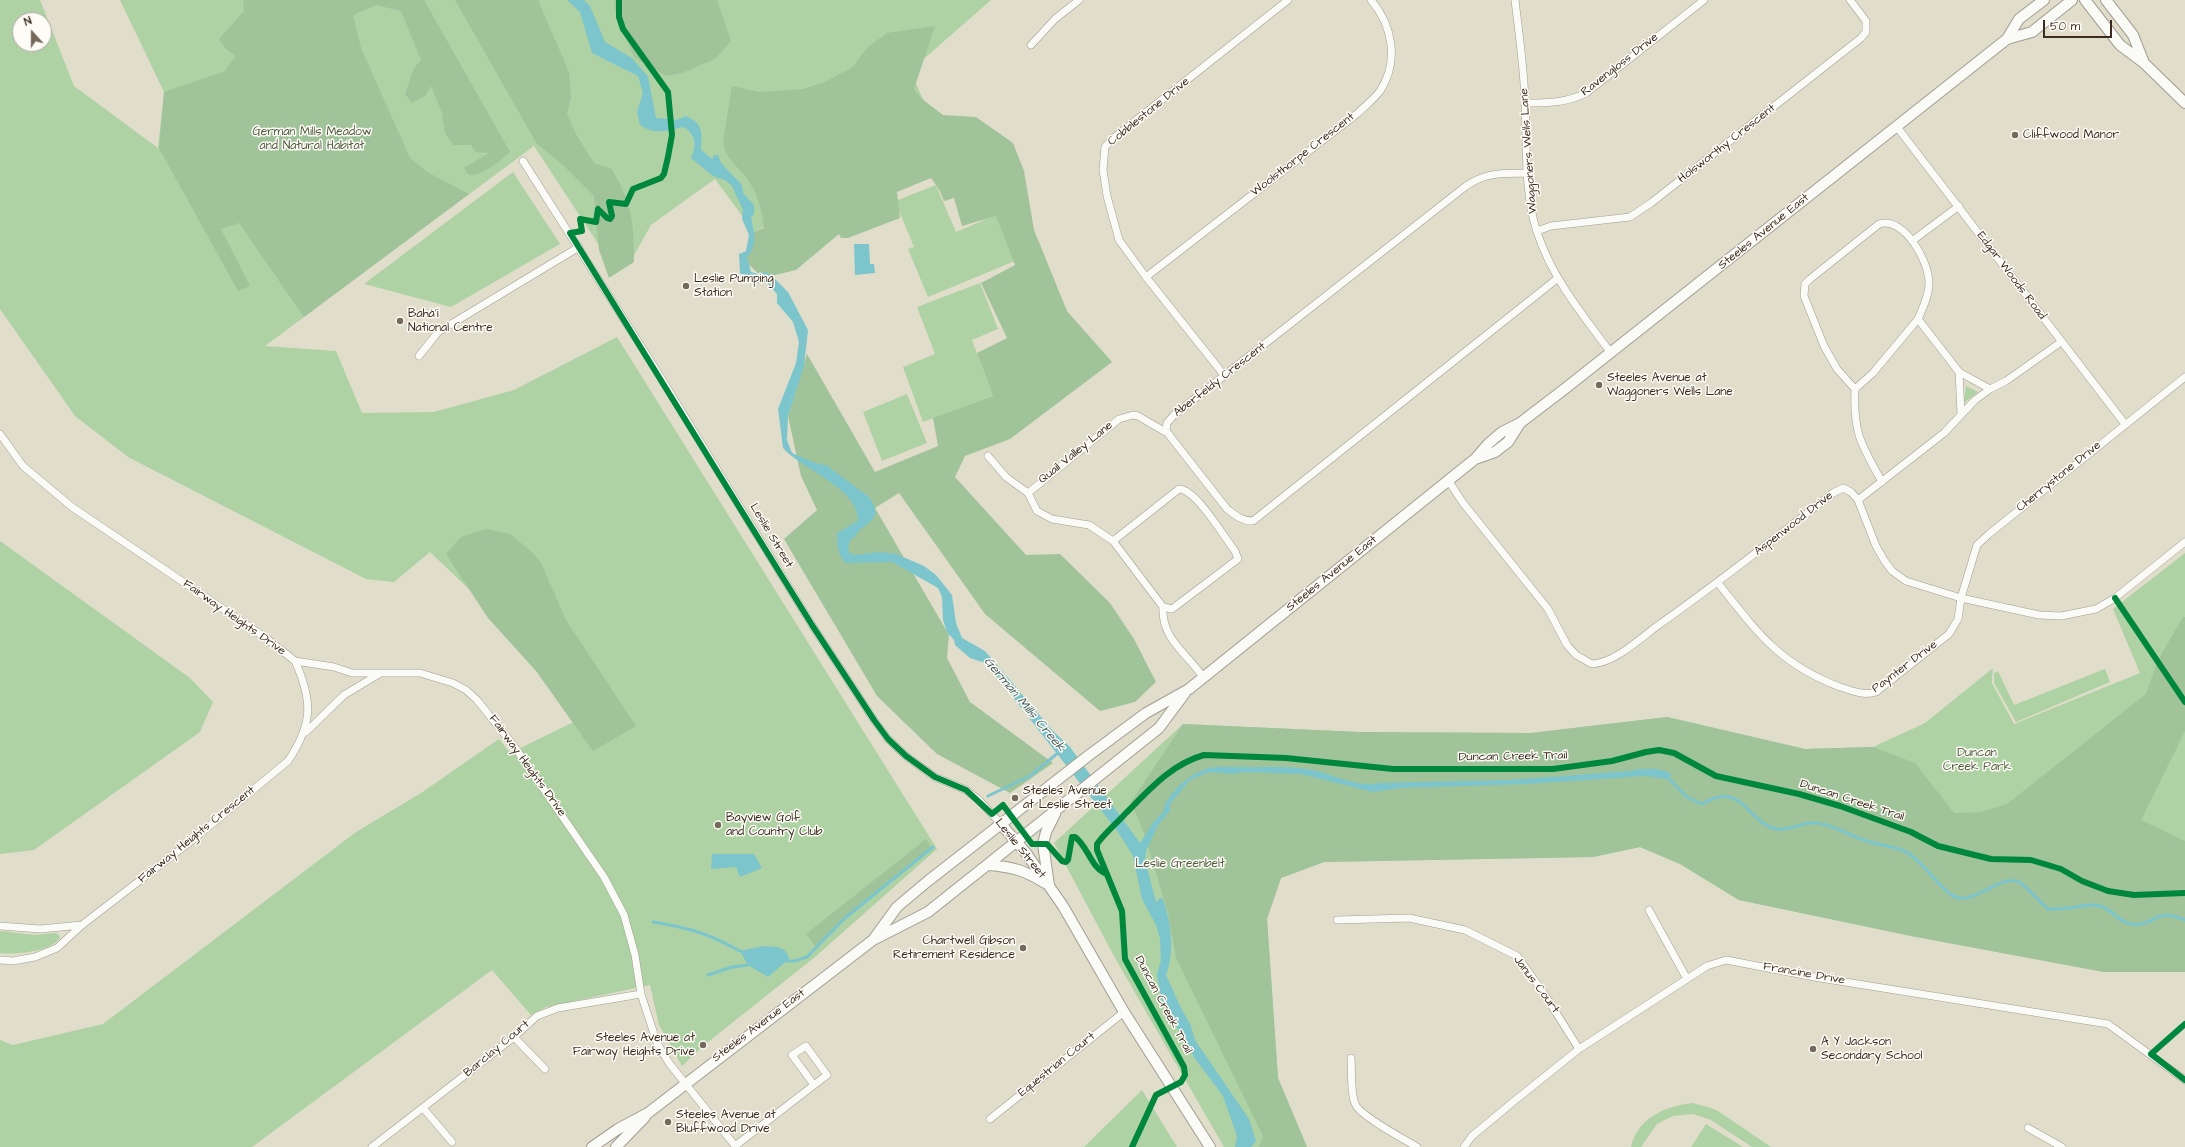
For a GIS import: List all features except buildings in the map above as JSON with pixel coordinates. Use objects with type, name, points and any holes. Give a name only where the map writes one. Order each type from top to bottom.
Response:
[{"type":"main road","name":"Steeles Avenue East","points":[[873,940],[897,907],[910,896],[1088,756],[1146,714],[1189,689],[1475,459],[1495,452],[1508,442],[1520,423],[1898,127],[2007,39],[2019,19],[2044,0]]},
{"type":"main road","name":"Steeles Avenue East","points":[[2007,39],[2032,32],[2072,0]]},
{"type":"main road","points":[[2085,0],[2120,45],[2144,63],[2185,103]]},
{"type":"main road","points":[[2106,0],[2133,35],[2144,63]]},
{"type":"main road","name":"Steeles Avenue East","points":[[616,1147],[648,1113],[685,1083],[873,940],[928,912],[1070,800],[1159,728],[1189,689]]},
{"type":"main road","points":[[1050,887],[1042,844],[1057,810]]},
{"type":"main road","name":"Leslie Street","points":[[1001,824],[1050,887],[1124,1012],[1210,1147]]},
{"type":"main road","points":[[988,865],[1013,867],[1026,871],[1050,887]]},
{"type":"main road","name":"Steeles Avenue East","points":[[592,1147],[618,1129],[648,1113]]},
{"type":"street","points":[[1031,45],[1055,18],[1079,0]]},
{"type":"street","name":"Cobblestone Drive","points":[[1224,375],[1146,277],[1119,240],[1106,196],[1103,170],[1105,147],[1288,0]]},
{"type":"street","name":"Woolsthorpe Crescent","points":[[1146,277],[1358,113],[1379,92],[1387,77],[1393,47],[1384,18],[1371,0]]},
{"type":"street","name":"Waggoners Wells Lane","points":[[1515,0],[1526,103],[1525,126],[1530,197],[1537,231],[1558,278],[1576,308],[1611,352]]},
{"type":"street","name":"Ravengloss Drive","points":[[1526,103],[1556,103],[1574,99],[1586,93],[1704,0]]},
{"type":"street","name":"Holsworthy Crescent","points":[[1537,231],[1551,226],[1630,217],[1651,203],[1861,38],[1866,32],[1866,21],[1850,0]]},
{"type":"street","name":"Edgar Woods Road","points":[[1898,127],[2125,424]]},
{"type":"street","name":"Leslie Street","points":[[523,161],[579,247],[859,699],[885,734],[906,756],[922,768],[966,790],[1001,824]]},
{"type":"street","name":"Aberfeldy Crescent","points":[[1529,173],[1491,174],[1479,177],[1174,415],[1167,423],[1166,431],[1227,509],[1237,517],[1246,521],[1253,521],[1558,278]]},
{"type":"street","points":[[1912,241],[1959,206]]},
{"type":"street","points":[[1855,389],[1873,373],[1918,318],[1925,302],[1929,283],[1925,262],[1912,241],[1891,222],[1879,224],[1805,284],[1804,296],[1824,346],[1837,369],[1855,389],[1854,414],[1856,428],[1861,443],[1882,482]]},
{"type":"street","points":[[419,356],[438,332],[579,247]]},
{"type":"street","points":[[1918,318],[1959,372],[1990,389]]},
{"type":"street","points":[[2061,342],[2006,381],[1990,389],[1961,413],[1944,432],[1858,500],[1876,546],[1892,571],[1906,581],[1961,598],[2038,615],[2061,616],[2096,609],[2115,598],[2185,542]]},
{"type":"street","points":[[1959,372],[1961,413]]},
{"type":"street","name":"Cherrystone Drive","points":[[1961,598],[1977,545],[2185,377]]},
{"type":"street","name":"Quail Valley Lane","points":[[1028,493],[1120,419],[1133,415],[1138,416],[1169,434]]},
{"type":"street","name":"Fairway Heights Drive","points":[[0,434],[23,466],[72,507],[266,638],[295,661],[352,673],[420,673],[453,683],[466,690],[487,712],[514,746],[575,832],[616,898],[624,916],[635,955],[641,994],[657,1043],[669,1063],[735,1147]]},
{"type":"street","points":[[988,456],[1006,477],[1028,493],[1037,511],[1052,519],[1089,525],[1113,541],[1163,607],[1172,609],[1183,602],[1238,559],[1235,551],[1203,508],[1192,495],[1183,489],[1179,489],[1113,541]]},
{"type":"street","name":"Aspenwood Drive","points":[[1448,480],[1463,503],[1548,609],[1567,645],[1576,655],[1588,663],[1600,664],[1607,661],[1718,583],[1836,490],[1843,488],[1848,489],[1858,500]]},
{"type":"street","name":"Paynter Drive","points":[[1718,583],[1763,640],[1781,656],[1818,679],[1859,693],[1868,694],[1876,692],[1949,634],[1958,619],[1961,598]]},
{"type":"street","points":[[1163,607],[1162,617],[1166,632],[1176,647],[1193,662],[1203,678]]},
{"type":"street","name":"Fairway Heights Crescent","points":[[0,960],[13,961],[35,956],[57,948],[82,925],[194,838],[288,761],[299,746],[309,713],[309,700],[295,661]]},
{"type":"street","name":"Fairway Heights Crescent","points":[[303,736],[344,695],[381,672]]},
{"type":"street","points":[[1649,910],[1687,979]]},
{"type":"street","name":"Janus Court","points":[[1337,920],[1409,918],[1464,930],[1517,956],[1543,992],[1579,1049]]},
{"type":"street","points":[[0,926],[40,929],[82,925]]},
{"type":"street","name":"Francine Drive","points":[[1464,1147],[1472,1136],[1579,1049],[1707,966],[1726,960],[1820,978],[2108,1024],[2185,1080]]},
{"type":"street","name":"Barclay Court","points":[[372,1147],[544,1012],[641,994]]},
{"type":"street","name":"Equestrian Court","points":[[990,1119],[1124,1012]]},
{"type":"street","points":[[514,1037],[545,1069]]},
{"type":"street","points":[[735,1147],[814,1085],[827,1074],[806,1046],[792,1055],[814,1085]]},
{"type":"street","points":[[1352,1058],[1353,1093],[1356,1107],[1379,1124],[1417,1147]]},
{"type":"street","points":[[423,1108],[452,1142]]},
{"type":"street","points":[[2028,1128],[2062,1147]]},
{"type":"green space","name":"Bayview Golf and Country Club","points":[[0,0],[40,0],[45,12],[12,12],[12,52],[52,52],[52,30],[74,86],[158,148],[164,92],[120,0],[991,0],[910,71],[942,140],[754,232],[715,179],[651,225],[634,255],[614,268],[534,146],[265,346],[336,351],[362,413],[434,412],[514,390],[617,337],[937,849],[815,957],[703,1046],[682,1066],[659,1025],[650,985],[546,1007],[531,1015],[492,970],[252,1147],[0,1147],[0,1040],[13,1045],[103,1024],[356,832],[421,793],[499,739],[510,753],[582,718],[555,671],[430,552],[394,582],[366,579],[128,457],[75,416],[0,309]]},
{"type":"green space","name":"German Mills Meadow and Natural Habitat","points":[[243,0],[424,0],[510,152],[496,164],[481,173],[469,175],[464,168],[489,153],[476,152],[471,145],[453,145],[445,133],[442,113],[431,86],[425,96],[412,103],[405,94],[414,68],[421,60],[401,11],[376,5],[353,15],[361,48],[410,158],[427,172],[469,194],[304,317],[239,223],[221,229],[250,286],[238,291],[159,148],[164,92],[225,71],[236,56],[226,49],[219,39],[244,11]]},
{"type":"green space","points":[[455,0],[538,0],[569,72],[571,97],[567,114],[577,136],[594,163],[612,169],[619,181],[628,203],[632,224],[634,262],[609,278],[599,250],[594,196],[564,166],[537,144]]},
{"type":"green space","points":[[615,0],[717,0],[731,41],[715,59],[682,73],[666,76],[634,57],[614,8]]},
{"type":"green space","points":[[935,26],[914,89],[922,99],[943,115],[976,117],[1013,143],[1024,171],[1034,230],[1067,311],[1112,362],[1010,439],[965,456],[955,477],[1026,555],[1060,554],[1110,603],[1134,639],[1156,682],[1135,702],[1100,711],[985,614],[899,493],[875,508],[949,635],[947,658],[970,702],[1053,763],[1010,793],[937,754],[877,696],[784,539],[817,510],[801,476],[788,416],[807,354],[875,472],[938,446],[933,418],[993,396],[977,353],[1007,338],[981,283],[1015,265],[996,216],[962,226],[954,198],[944,201],[940,191],[931,178],[897,192],[900,218],[848,238],[841,238],[839,234],[796,270],[763,278],[745,261],[754,232],[764,228],[759,203],[748,180],[726,153],[723,142],[732,86],[760,92],[803,89],[825,82],[853,67],[867,48],[887,33]]},
{"type":"green space","points":[[513,172],[560,244],[451,307],[364,284]]},
{"type":"green space","points":[[936,185],[956,232],[996,215],[1015,261],[928,297],[908,249],[914,247],[895,201]]},
{"type":"green space","points":[[980,283],[998,329],[972,340],[993,396],[923,422],[903,367],[935,354],[917,307]]},
{"type":"green space","points":[[1966,386],[1978,392],[1965,402],[1964,401]]},
{"type":"green space","points":[[907,394],[927,443],[882,461],[863,412]]},
{"type":"green space","points":[[486,529],[510,534],[532,552],[541,563],[566,620],[636,726],[593,751],[536,671],[488,618],[446,554],[461,537]]},
{"type":"green space","points":[[0,541],[190,678],[213,702],[200,732],[34,850],[0,854]]},
{"type":"green space","name":"Leslie Greenbelt","points":[[2185,553],[2185,972],[2104,972],[1911,936],[1739,900],[1680,864],[1640,847],[1593,857],[1324,862],[1281,878],[1267,919],[1278,1078],[1307,1147],[1224,1147],[1115,958],[1054,843],[1183,724],[1359,732],[1531,733],[1667,717],[1805,749],[1873,747],[1925,723],[1993,668],[1992,683],[2014,724],[2140,673],[2113,609]]},
{"type":"green space","name":"Leslie Greenbelt","points":[[2183,617],[2185,617],[2185,731],[2141,820],[2185,841],[2185,972],[2104,972],[1911,936],[1739,900],[1680,864],[1640,847],[1593,857],[1324,862],[1281,878],[1267,919],[1278,1078],[1307,1147],[1259,1147],[1263,1136],[1176,958],[1168,913],[1144,833],[1131,802],[1183,724],[1359,732],[1531,733],[1667,717],[1805,749],[1873,747],[1915,763],[1954,813],[1981,812],[2007,804],[2146,694],[2158,660]]},
{"type":"green space","points":[[2105,669],[2110,682],[2016,722],[1994,683],[1994,673],[1998,671],[2014,705]]},
{"type":"green space","points":[[926,839],[931,847],[815,946],[806,934]]},
{"type":"green space","points":[[0,931],[34,935],[55,933],[60,937],[50,946],[42,949],[23,953],[6,954],[0,953]]},
{"type":"green space","points":[[1142,1090],[1177,1147],[1084,1147]]},
{"type":"green space","points":[[1692,1103],[1718,1111],[1771,1147],[1752,1147],[1711,1120],[1693,1114],[1673,1116],[1657,1124],[1641,1147],[1631,1147],[1639,1128],[1654,1115],[1672,1107]]},
{"type":"green space","points":[[1706,1124],[1743,1147],[1691,1147]]},
{"type":"water","name":"German Mills Creek","points":[[567,0],[584,0],[590,6],[605,42],[632,58],[648,77],[656,118],[677,120],[686,116],[696,122],[701,130],[701,150],[712,159],[714,155],[718,155],[721,163],[742,185],[743,193],[754,205],[754,214],[751,217],[754,243],[753,248],[747,257],[751,272],[758,274],[766,272],[788,292],[808,330],[804,366],[788,416],[787,440],[792,453],[815,463],[826,465],[868,496],[874,507],[875,515],[870,522],[850,540],[848,551],[853,555],[879,552],[896,554],[924,566],[936,575],[952,595],[956,623],[962,638],[985,651],[1053,731],[1070,747],[1140,843],[1153,823],[1164,811],[1166,802],[1177,788],[1196,773],[1214,767],[1289,767],[1308,769],[1348,781],[1364,784],[1509,780],[1640,769],[1658,769],[1672,775],[1666,779],[1644,776],[1527,784],[1401,788],[1373,792],[1301,774],[1243,772],[1234,774],[1209,772],[1190,780],[1170,804],[1170,811],[1158,825],[1146,851],[1145,860],[1156,902],[1161,898],[1163,899],[1170,927],[1171,947],[1169,966],[1166,975],[1191,1026],[1195,1040],[1249,1119],[1256,1141],[1251,1147],[1235,1147],[1237,1136],[1223,1096],[1196,1060],[1162,1002],[1157,974],[1161,960],[1160,939],[1156,925],[1142,899],[1133,856],[1118,832],[991,669],[985,663],[970,658],[955,645],[954,640],[947,632],[943,620],[942,597],[938,588],[892,562],[846,563],[841,557],[838,550],[837,533],[858,521],[856,509],[850,499],[840,489],[792,456],[783,448],[778,409],[796,363],[799,342],[793,322],[777,303],[777,294],[767,283],[753,283],[740,273],[739,254],[746,251],[749,235],[742,219],[743,210],[732,186],[725,180],[713,176],[691,158],[695,144],[693,136],[683,127],[666,131],[656,131],[640,125],[637,112],[643,93],[638,76],[592,53],[580,12]]},
{"type":"water","points":[[854,244],[869,244],[870,264],[874,264],[875,273],[855,275]]},
{"type":"water","points":[[712,854],[754,854],[762,868],[740,877],[736,867],[711,869]]},
{"type":"water","points":[[764,946],[783,949],[788,955],[789,959],[768,977],[748,965],[740,951]]},
{"type":"waterway","points":[[988,796],[1030,776],[1059,752]]},
{"type":"waterway","points":[[1665,775],[1687,797],[1702,804],[1716,798],[1727,797],[1736,800],[1767,825],[1777,829],[1787,829],[1810,823],[1822,824],[1876,844],[1902,850],[1917,860],[1946,890],[1959,898],[1974,896],[1998,884],[2013,881],[2022,884],[2048,909],[2064,909],[2096,905],[2108,910],[2119,919],[2132,924],[2146,923],[2161,916],[2167,915],[2185,920]]},
{"type":"waterway","points":[[786,961],[795,961],[807,957],[845,918],[933,847]]},
{"type":"waterway","points":[[653,922],[698,932],[740,951]]},
{"type":"waterway","points":[[708,975],[732,967],[748,965]]},
{"type":"cycle path","points":[[619,0],[619,17],[623,29],[668,92],[672,135],[668,157],[664,174],[661,178],[633,189],[626,204],[609,202],[612,216],[610,219],[598,209],[596,222],[580,219],[582,231],[570,233],[812,625],[888,739],[906,756],[935,777],[966,790],[992,814],[1003,805],[1032,844],[1047,844],[1062,861],[1066,862],[1068,860],[1072,837],[1075,837],[1097,867],[1107,874]]},
{"type":"cycle path","points":[[2115,598],[2185,702]]},
{"type":"cycle path","name":"Duncan Creek Trail","points":[[1132,1147],[1156,1095],[1181,1082],[1185,1075],[1184,1067],[1125,959],[1122,911],[1097,850],[1097,844],[1103,836],[1161,779],[1181,765],[1204,755],[1286,758],[1393,769],[1553,769],[1612,761],[1659,750],[1674,753],[1716,776],[1799,794],[1840,806],[1911,832],[1938,846],[1991,859],[2031,860],[2061,869],[2082,881],[2108,891],[2134,895],[2185,893]]},
{"type":"cycle path","points":[[2185,1024],[2151,1054],[2185,1080]]},
{"type":"place","name":"Cliffwood Manor","points":[[2015,135]]},
{"type":"place","name":"Leslie Pumping Station","points":[[686,286]]},
{"type":"place","name":"Bahá'í National Centre","points":[[400,321]]},
{"type":"place","name":"Steeles Avenue at Waggoners Wells Lane","points":[[1599,385]]},
{"type":"place","name":"Steeles Avenue at Leslie Street","points":[[1015,798]]},
{"type":"place","name":"Bayview Golf and Country Club","points":[[718,825]]},
{"type":"place","name":"Chartwell Gibson Retirement Residence","points":[[1023,948]]},
{"type":"place","name":"Steeles Avenue at Fairway Heights Drive","points":[[703,1045]]},
{"type":"place","name":"A Y Jackson Secondary School","points":[[1813,1049]]},
{"type":"place","name":"Steeles Avenue at Bluffwood Drive","points":[[668,1122]]},
{"type":"park label","name":"Duncan Creek Park","points":[[1977,760]]}]
